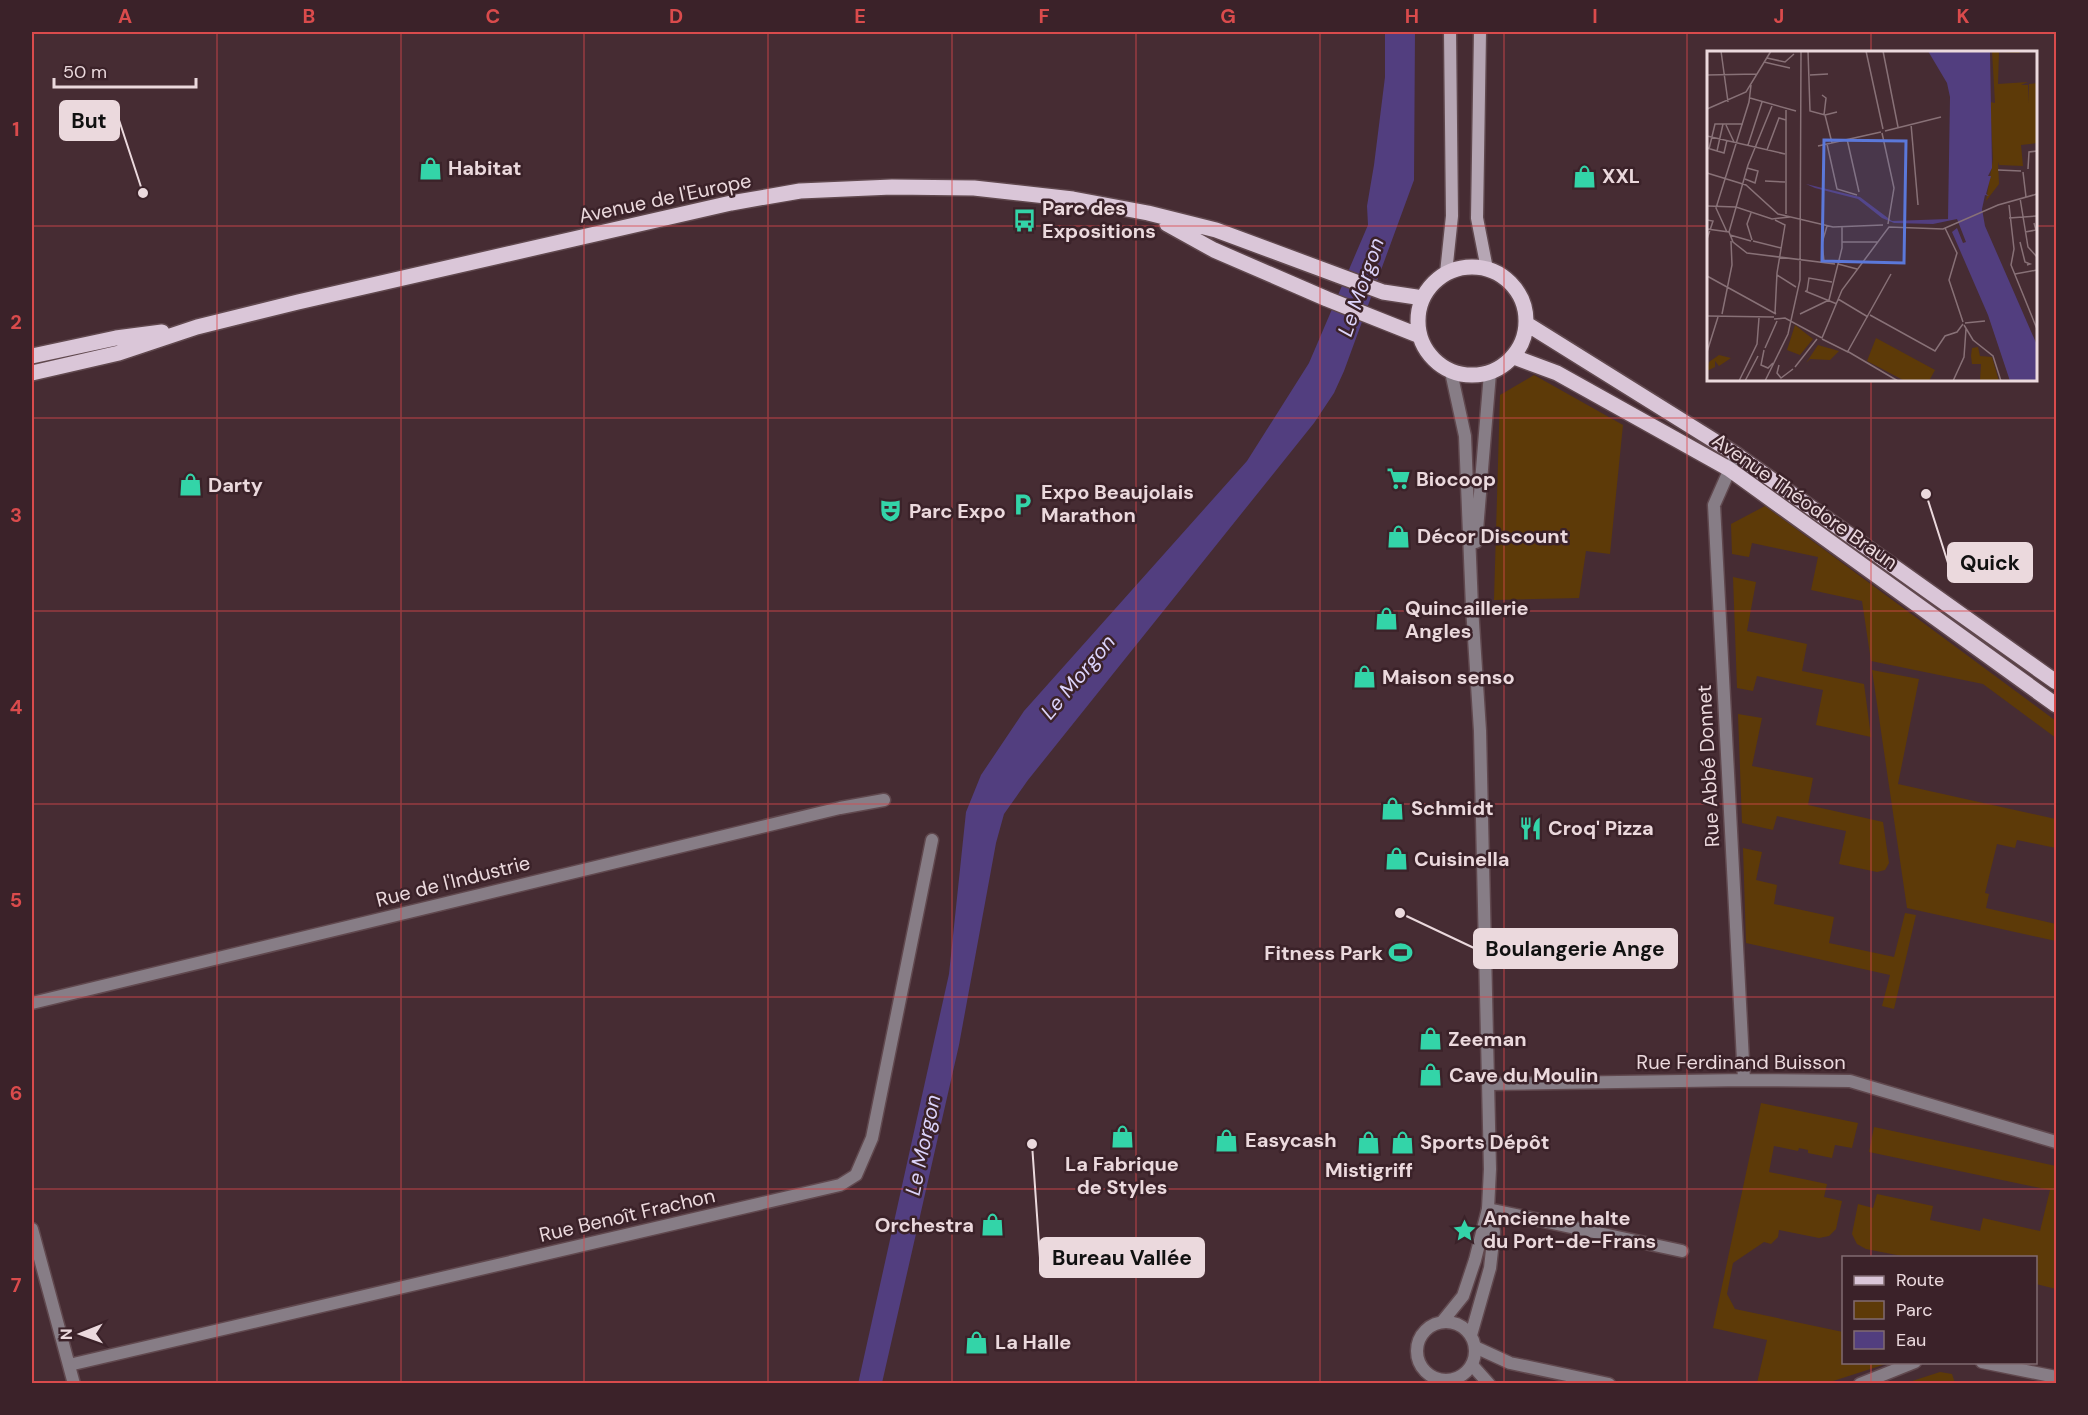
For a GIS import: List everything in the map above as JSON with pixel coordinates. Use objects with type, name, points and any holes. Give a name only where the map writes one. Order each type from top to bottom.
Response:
[{"type":"main road","points":[[1446,273],[1452,216],[1450,32]]},
{"type":"main road","points":[[1480,32],[1477,218],[1487,268]]},
{"type":"main road","name":"Avenue de l'Europe","points":[[32,373],[119,353],[197,327],[309,299],[708,208],[800,191],[974,188],[1072,199],[1148,213],[1216,230],[1383,292],[1423,298]]},
{"type":"main road","name":"Avenue de l'Europe","points":[[1148,213],[1214,250],[1420,336]]},
{"type":"main road","points":[[1459,268],[1487,268],[1504,276],[1516,289],[1525,306],[1527,324],[1525,336],[1514,357],[1503,367],[1490,373],[1471,376],[1451,372],[1431,357],[1420,336],[1419,310],[1423,298],[1433,284],[1446,273],[1459,268]]},
{"type":"main road","name":"Avenue Théodore Braun","points":[[1527,324],[1737,455],[2056,682]]},
{"type":"main road","name":"Avenue de l'Europe","points":[[32,356],[116,338],[197,327]]},
{"type":"main road","name":"Avenue Théodore Braun","points":[[1514,357],[1557,373],[1729,469],[2056,705]]},
{"type":"street","points":[[1451,372],[1465,436],[1480,731],[1489,1084],[1488,1209],[1463,1296],[1442,1322],[1427,1329],[1418,1344],[1418,1360],[1429,1379],[1460,1380],[1472,1365],[1475,1356],[1473,1341],[1490,1268],[1494,1232],[1488,1209]]},
{"type":"street","points":[[1472,607],[1490,373]]},
{"type":"street","name":"Rue Abbé Donnet","points":[[1737,455],[1714,505],[1744,1080]]},
{"type":"street","name":"Rue de l'Industrie","points":[[32,1003],[828,811],[884,800]]},
{"type":"street","name":"Rue Benoît Frachon","points":[[69,1365],[840,1185],[856,1175],[872,1138],[932,840]]},
{"type":"street","name":"Rue Ferdinand Buisson","points":[[1489,1084],[1744,1080],[1850,1081],[2056,1142]]},
{"type":"street","points":[[1488,1209],[1682,1251]]},
{"type":"street","points":[[32,1229],[37,1273],[74,1383]]},
{"type":"street","points":[[1442,1322],[1458,1324],[1473,1341],[1510,1363],[1609,1383]]},
{"type":"street","points":[[1860,1383],[1910,1364]]},
{"type":"street","points":[[1992,1364],[2056,1377]]},
{"type":"street","points":[[1472,1365],[1489,1383]]},
{"type":"green space","points":[[1534,375],[1623,425],[1610,554],[1586,551],[1579,598],[1494,600],[1500,395]]},
{"type":"green space","points":[[1765,506],[2056,721],[2056,738],[1983,684],[1871,661],[1862,601],[1811,590],[1818,557],[1752,543],[1749,557],[1732,554],[1731,524]]},
{"type":"green space","points":[[1733,577],[1756,582],[1747,631],[1807,644],[1802,671],[1864,684],[1871,737],[1816,725],[1823,690],[1757,676],[1753,691],[1737,688]]},
{"type":"green space","points":[[1872,670],[1919,679],[1898,784],[2056,819],[2056,848],[2017,840],[2015,848],[1997,844],[1985,893],[1989,894],[1986,908],[2056,924],[2056,941],[1907,908]]},
{"type":"green space","points":[[1738,714],[1762,718],[1752,766],[1813,778],[1808,805],[1883,822],[1889,863],[1885,870],[1877,872],[1839,864],[1846,831],[1777,816],[1773,830],[1742,823]]},
{"type":"green space","points":[[1743,848],[1762,852],[1756,880],[1777,885],[1774,904],[1834,917],[1829,943],[1894,957],[1905,913],[1916,915],[1894,1009],[1882,1006],[1890,975],[1746,943]]},
{"type":"green space","points":[[1761,1103],[1858,1123],[1852,1148],[1835,1145],[1832,1158],[1808,1153],[1808,1150],[1799,1148],[1798,1151],[1774,1146],[1769,1172],[1827,1184],[1824,1197],[1842,1201],[1836,1229],[1829,1236],[1819,1238],[1779,1230],[1778,1237],[1771,1244],[1764,1242],[1733,1263],[1727,1294],[1735,1309],[1842,1332],[1842,1364],[1886,1364],[1827,1383],[1757,1383],[1767,1340],[1713,1328]]},
{"type":"green space","points":[[1874,1127],[2056,1166],[2056,1289],[2037,1284],[2037,1256],[1902,1256],[1866,1249],[1857,1244],[1852,1234],[1858,1204],[1873,1208],[1877,1194],[1933,1206],[1930,1220],[1980,1231],[1983,1218],[2040,1231],[2050,1190],[1869,1152]]},
{"type":"green space","points":[[1940,1372],[1952,1374],[1955,1383],[1906,1383]]},
{"type":"water","name":"Le Morgon","points":[[1385,32],[1415,32],[1414,180],[1344,371],[1334,393],[1314,423],[1028,780],[1004,814],[996,843],[959,1045],[882,1383],[858,1384],[949,974],[966,812],[981,775],[1024,711],[1247,461],[1309,363],[1368,225],[1367,206],[1385,77]]},
{"type":"place","name":"Habitat","points":[[430,168]]},
{"type":"place","name":"XXL","points":[[1584,176]]},
{"type":"place","name":"But","points":[[143,193]]},
{"type":"place","name":"Parc des Expositions","points":[[1024,220]]},
{"type":"place","name":"Biocoop","points":[[1398,479]]},
{"type":"place","name":"Darty","points":[[190,485]]},
{"type":"place","name":"Quick","points":[[1926,494]]},
{"type":"place","name":"Expo Beaujolais Marathon","points":[[1023,504]]},
{"type":"place","name":"Parc Expo","points":[[891,511]]},
{"type":"place","name":"Décor Discount","points":[[1399,536]]},
{"type":"place","name":"Quincaillerie Angles","points":[[1387,619]]},
{"type":"place","name":"Maison senso","points":[[1364,677]]},
{"type":"place","name":"Schmidt","points":[[1393,808]]},
{"type":"place","name":"Croq' Pizza","points":[[1530,828]]},
{"type":"place","name":"Cuisinella","points":[[1396,859]]},
{"type":"place","name":"Boulangerie Ange","points":[[1400,913]]},
{"type":"place","name":"Fitness Park","points":[[1401,953]]},
{"type":"place","name":"Zeeman","points":[[1430,1039]]},
{"type":"place","name":"Cave du Moulin","points":[[1431,1075]]},
{"type":"place","name":"La Fabrique de Styles","points":[[1122,1136]]},
{"type":"place","name":"Easycash","points":[[1227,1140]]},
{"type":"place","name":"Mistigriff","points":[[1369,1142]]},
{"type":"place","name":"Sports Dépôt","points":[[1402,1142]]},
{"type":"place","name":"Bureau Vallée","points":[[1032,1144]]},
{"type":"place","name":"Orchestra","points":[[992,1225]]},
{"type":"place","name":"Ancienne halte du Port-de-Frans","points":[[1465,1230]]},
{"type":"place","name":"La Halle","points":[[977,1342]]}]
